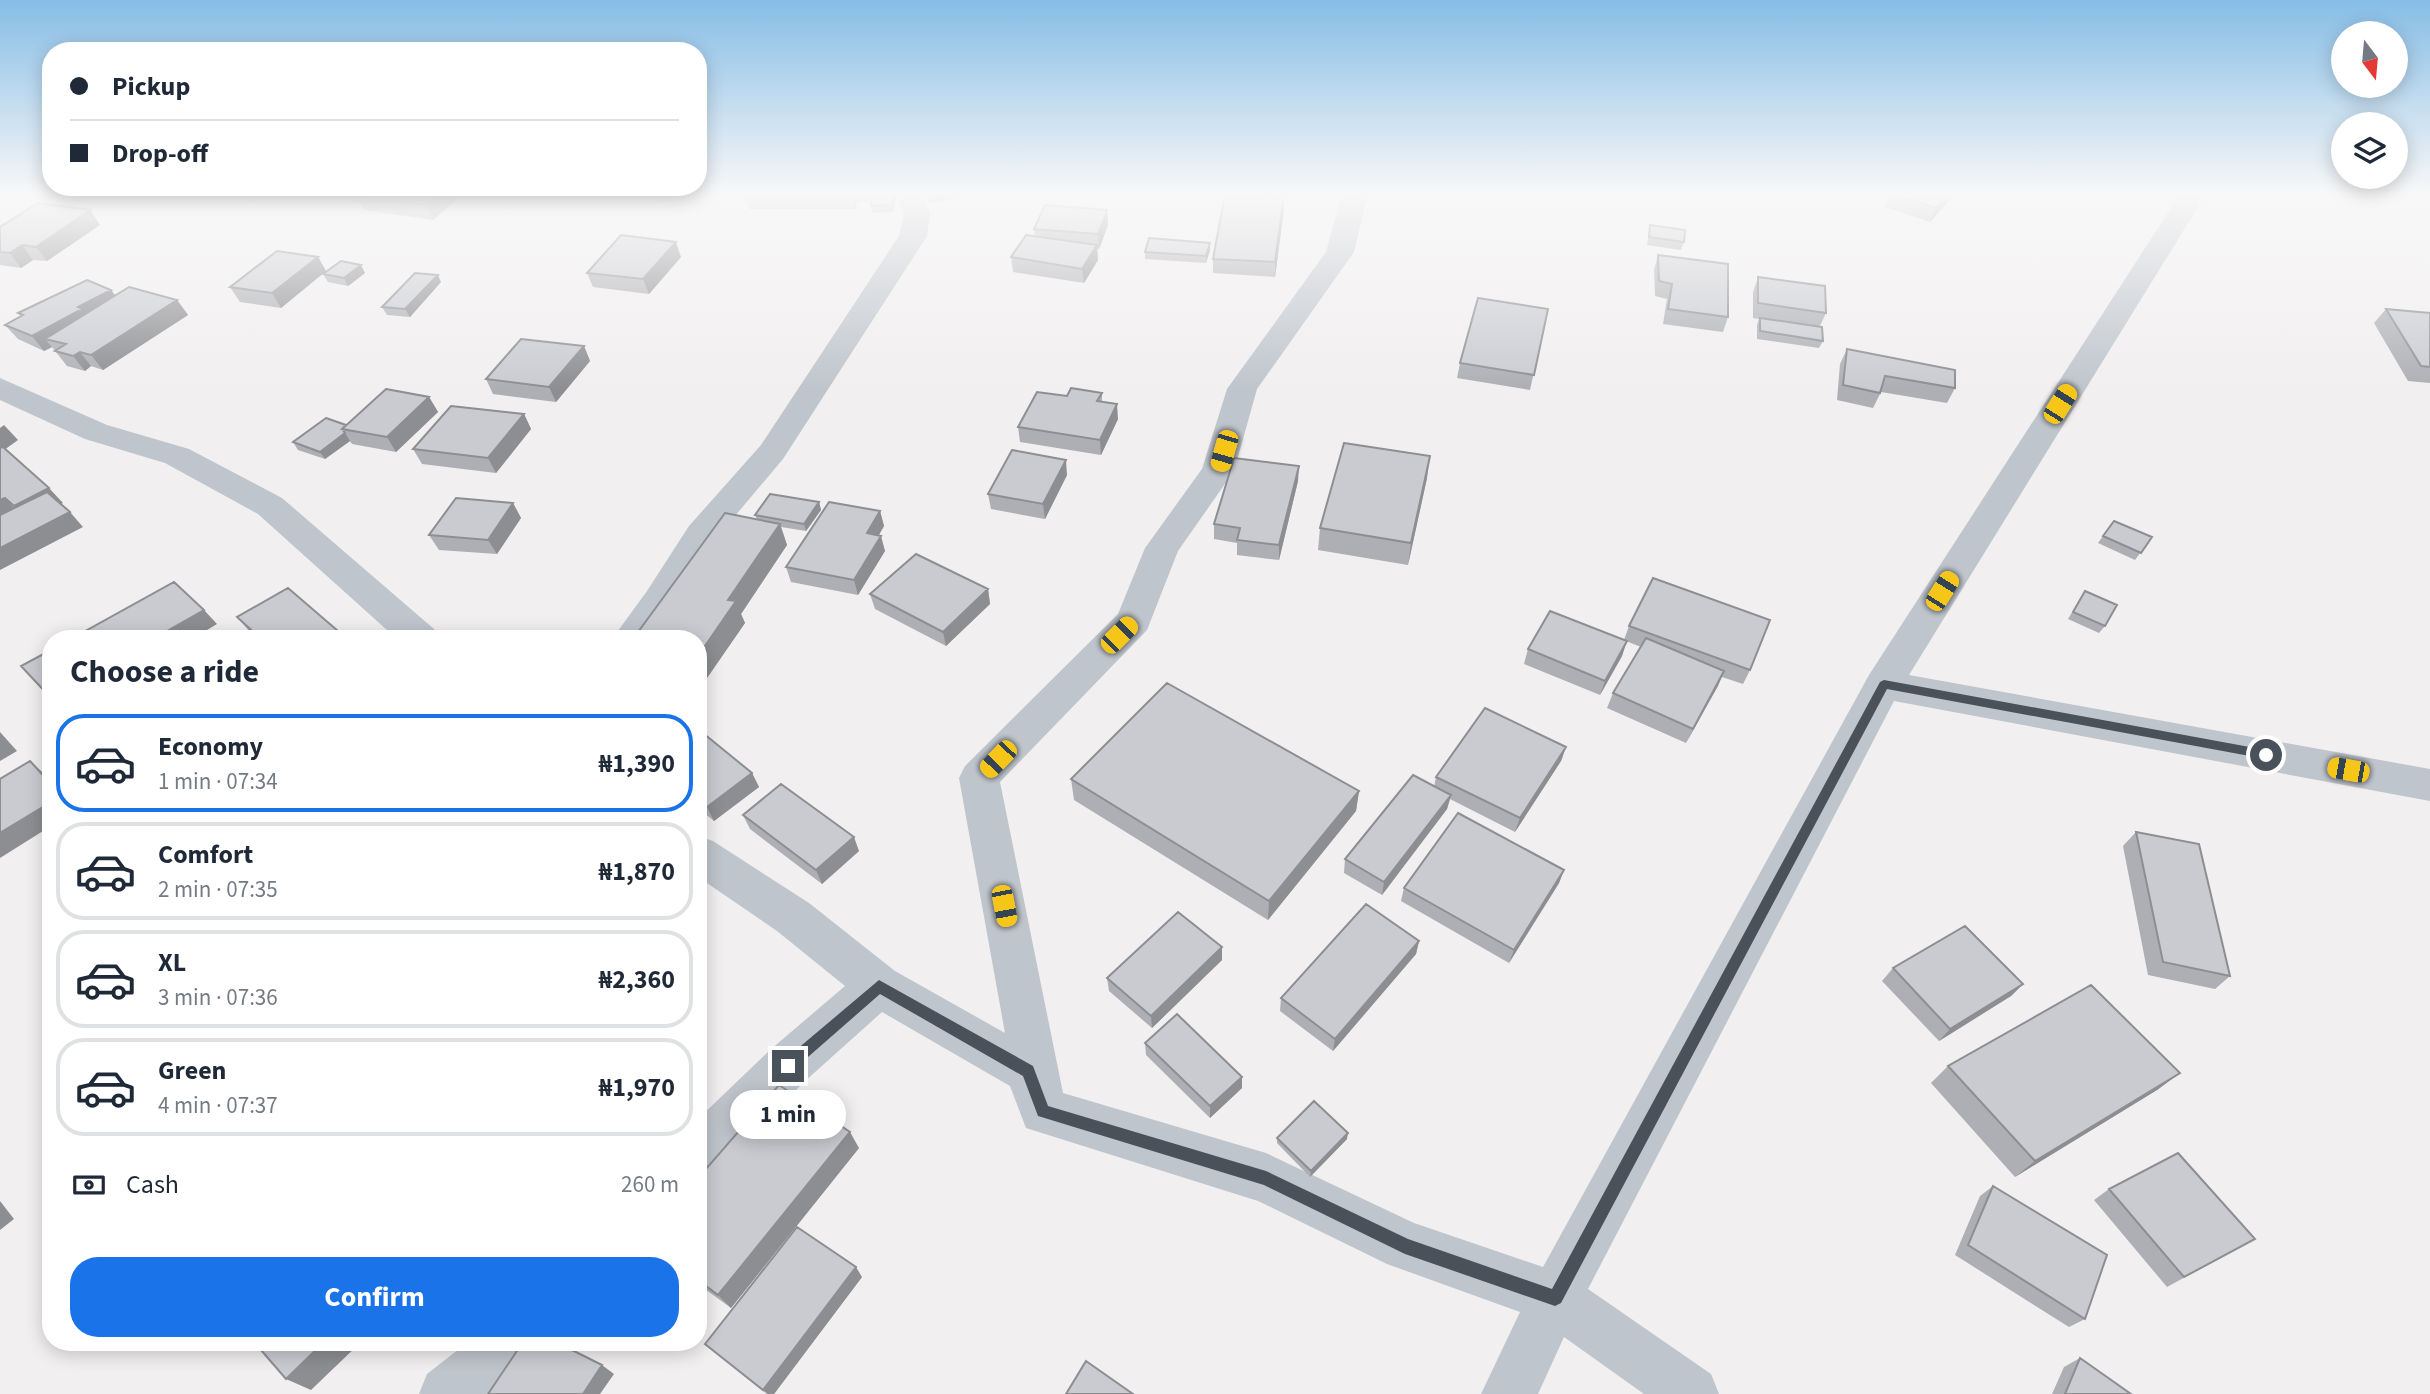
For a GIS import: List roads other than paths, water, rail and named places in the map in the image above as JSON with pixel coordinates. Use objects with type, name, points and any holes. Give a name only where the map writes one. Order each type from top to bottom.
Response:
[{"type":"street","points":[[637,630],[660,600],[701,534],[772,452],[898,259]]},
{"type":"street","points":[[1043,1111],[979,778],[1134,621],[1162,548],[1219,471],[1242,389],[1335,259]]},
{"type":"street","points":[[1509,1394],[1555,1298],[1884,685],[2152,259]]},
{"type":"street","points":[[0,388],[96,432],[177,456],[270,506],[411,630]]},
{"type":"street","points":[[1884,685],[2430,785]]},
{"type":"street","points":[[707,860],[793,917],[879,986],[1028,1071],[1043,1111]]},
{"type":"street","points":[[707,1145],[788,1066],[879,986]]},
{"type":"street","points":[[1043,1111],[1266,1178],[1405,1246],[1555,1298],[1691,1394]]},
{"type":"street","points":[[447,1394],[501,1351]]}]
